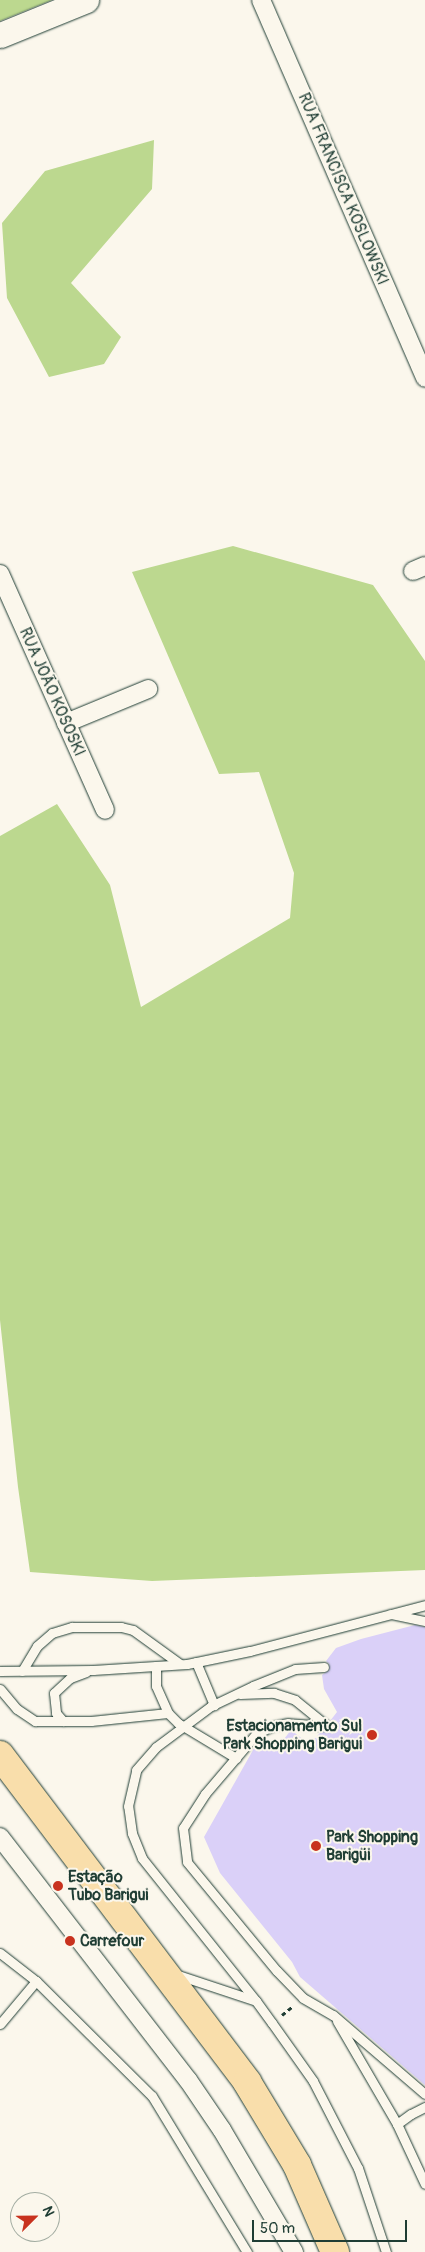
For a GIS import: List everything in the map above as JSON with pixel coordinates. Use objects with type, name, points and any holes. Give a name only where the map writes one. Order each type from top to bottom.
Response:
[{"type":"main road","points":[[0,1755],[235,2064],[270,2118],[297,2165],[335,2252]]},
{"type":"street","points":[[0,34],[86,0]]},
{"type":"street","name":"RUA FRANCISCA KOSLOWSKI","points":[[261,0],[425,378]]},
{"type":"street","name":"RUA JOÃO KOSOSKI","points":[[0,574],[105,810]]},
{"type":"street","points":[[66,723],[148,689]]},
{"type":"street","points":[[0,1837],[188,2080],[222,2130],[294,2252]]},
{"type":"lane","points":[[0,1671],[93,1670],[196,1662],[250,1651],[387,1613],[425,1605]]},
{"type":"lane","points":[[387,1613],[425,1621]]},
{"type":"lane","points":[[22,1671],[37,1646],[52,1632],[72,1627],[121,1627],[133,1630],[180,1664]]},
{"type":"lane","points":[[196,1662],[214,1705]]},
{"type":"lane","points":[[156,1666],[156,1686],[168,1713],[184,1727],[236,1758]]},
{"type":"lane","points":[[324,1667],[295,1669],[235,1694],[214,1705],[156,1748],[136,1770],[128,1806],[132,1833],[142,1858],[256,2000],[313,2081],[358,2168],[386,2252]]},
{"type":"lane","points":[[63,1721],[56,1713],[54,1693],[70,1678],[93,1670]]},
{"type":"lane","points":[[0,1689],[16,1709],[35,1721],[91,1721],[168,1713]]},
{"type":"lane","points":[[235,1694],[274,1693],[295,1700],[327,1726],[288,1722],[273,1726],[256,1734],[205,1794],[183,1828],[187,1862],[283,1978],[303,1998],[333,2014],[425,2094]]},
{"type":"lane","points":[[0,1953],[36,1980],[152,2096],[247,2252]]},
{"type":"lane","points":[[164,1971],[256,2000]]},
{"type":"lane","points":[[0,2024],[36,1980]]},
{"type":"lane","points":[[333,2014],[398,2124],[425,2184]]},
{"type":"lane","points":[[398,2124],[411,2114],[425,2107]]},
{"type":"green space","points":[[0,0],[52,0],[0,21]]},
{"type":"green space","points":[[154,140],[152,189],[71,283],[121,337],[104,364],[49,377],[7,298],[2,223],[45,171]]},
{"type":"green space","points":[[233,546],[373,585],[425,661],[425,1570],[152,1581],[30,1572],[18,1487],[0,1320],[0,836],[57,804],[110,885],[141,1007],[290,918],[294,873],[259,772],[219,774],[132,572]]},
{"type":"building","name":"Park Shopping Barigüi","points":[[415,1625],[425,1627],[425,2085],[300,1977],[292,1962],[220,1873],[204,1837],[257,1743],[281,1743],[291,1730],[309,1744],[321,1732],[332,1730],[333,1724],[330,1721],[337,1712],[324,1689],[322,1675],[329,1670],[329,1664],[326,1661],[336,1648],[361,1639]]},
{"type":"place","name":"Estacionamento Sul Park Shopping Barigui","points":[[372,1735]]},
{"type":"place","name":"Park Shopping Barigüi","points":[[316,1846]]},
{"type":"place","name":"Estação Tubo Barigui","points":[[58,1886]]},
{"type":"place","name":"Carrefour","points":[[70,1941]]}]
